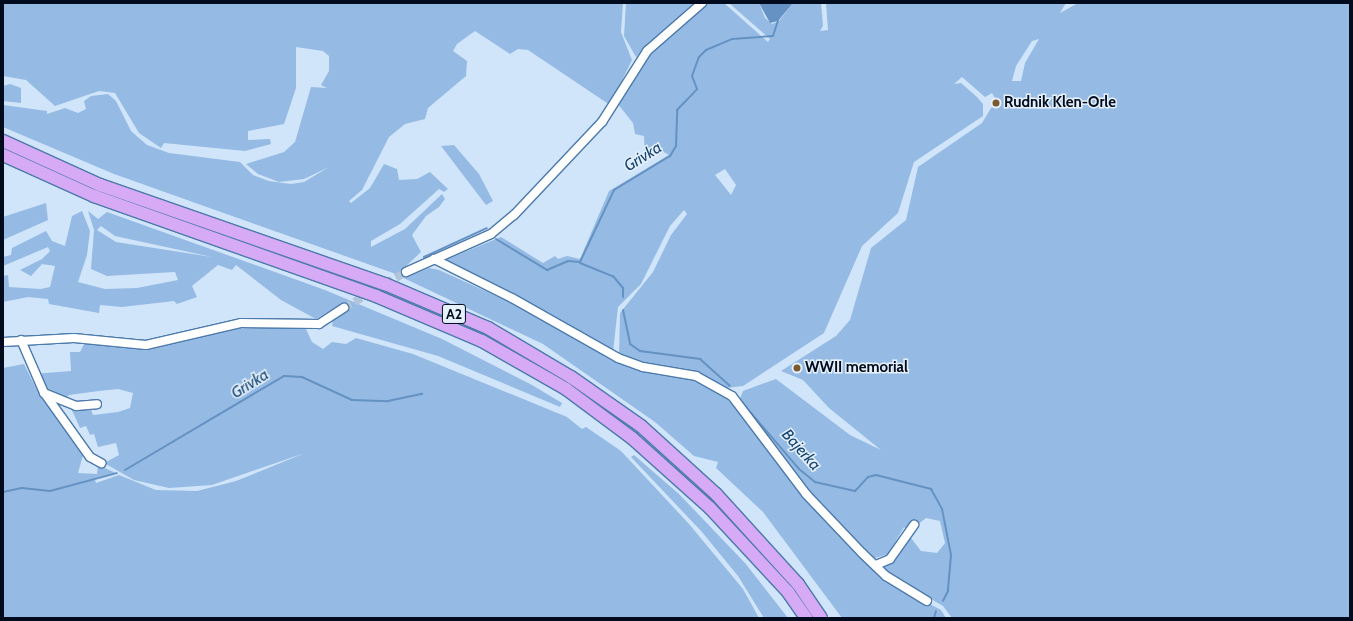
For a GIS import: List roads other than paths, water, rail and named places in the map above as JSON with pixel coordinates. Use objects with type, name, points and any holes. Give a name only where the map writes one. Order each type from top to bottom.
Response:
[{"type":"highway","name":"A2","points":[[3,141],[100,185],[385,284],[495,332],[571,377],[641,426],[716,494],[798,584],[821,618]]},
{"type":"highway","name":"A2","points":[[3,154],[94,196],[376,296],[495,348],[566,389],[632,438],[710,508],[788,592],[806,618]]},
{"type":"street","points":[[406,272],[491,234],[514,215],[602,122],[647,51],[702,3]]},
{"type":"street","points":[[434,259],[512,298],[618,358],[643,367],[696,376],[732,396],[806,494],[876,566],[927,601]]},
{"type":"street","points":[[3,342],[74,338],[146,345],[241,323],[319,324],[344,308]]},
{"type":"street","points":[[21,340],[44,393],[90,457],[101,463]]},
{"type":"street","points":[[44,393],[76,406],[97,404]]},
{"type":"street","points":[[876,566],[890,559],[914,525]]},
{"type":"waterway","name":"Grivka","points":[[496,239],[547,270],[568,261],[580,262],[614,190],[670,156],[676,146],[677,110],[697,89],[692,76],[699,57],[706,50],[732,39],[773,36],[778,21]]},
{"type":"waterway","points":[[424,257],[487,228]]},
{"type":"waterway","name":"Bajerka","points":[[580,263],[613,276],[623,288],[623,297]]},
{"type":"waterway","name":"Bajerka","points":[[623,310],[630,344],[640,351],[700,359],[730,386]]},
{"type":"waterway","name":"Grivka","points":[[125,470],[284,376],[302,377],[352,400],[388,401],[422,394]]},
{"type":"waterway","name":"Bajerka","points":[[739,399],[799,469],[815,482],[855,491],[868,477],[876,475],[931,489],[942,509],[951,555],[948,591],[943,601]]},
{"type":"waterway","name":"Grivka","points":[[3,492],[22,488],[50,491],[117,473]]},
{"type":"waterway","name":"Bajerka","points":[[934,618],[936,611]]},
{"type":"tunnel","points":[[344,308],[406,272]]},
{"type":"place","name":"Rudnik Klen-Orle","points":[[996,103]]},
{"type":"place","name":"WWII memorial","points":[[797,368]]}]
